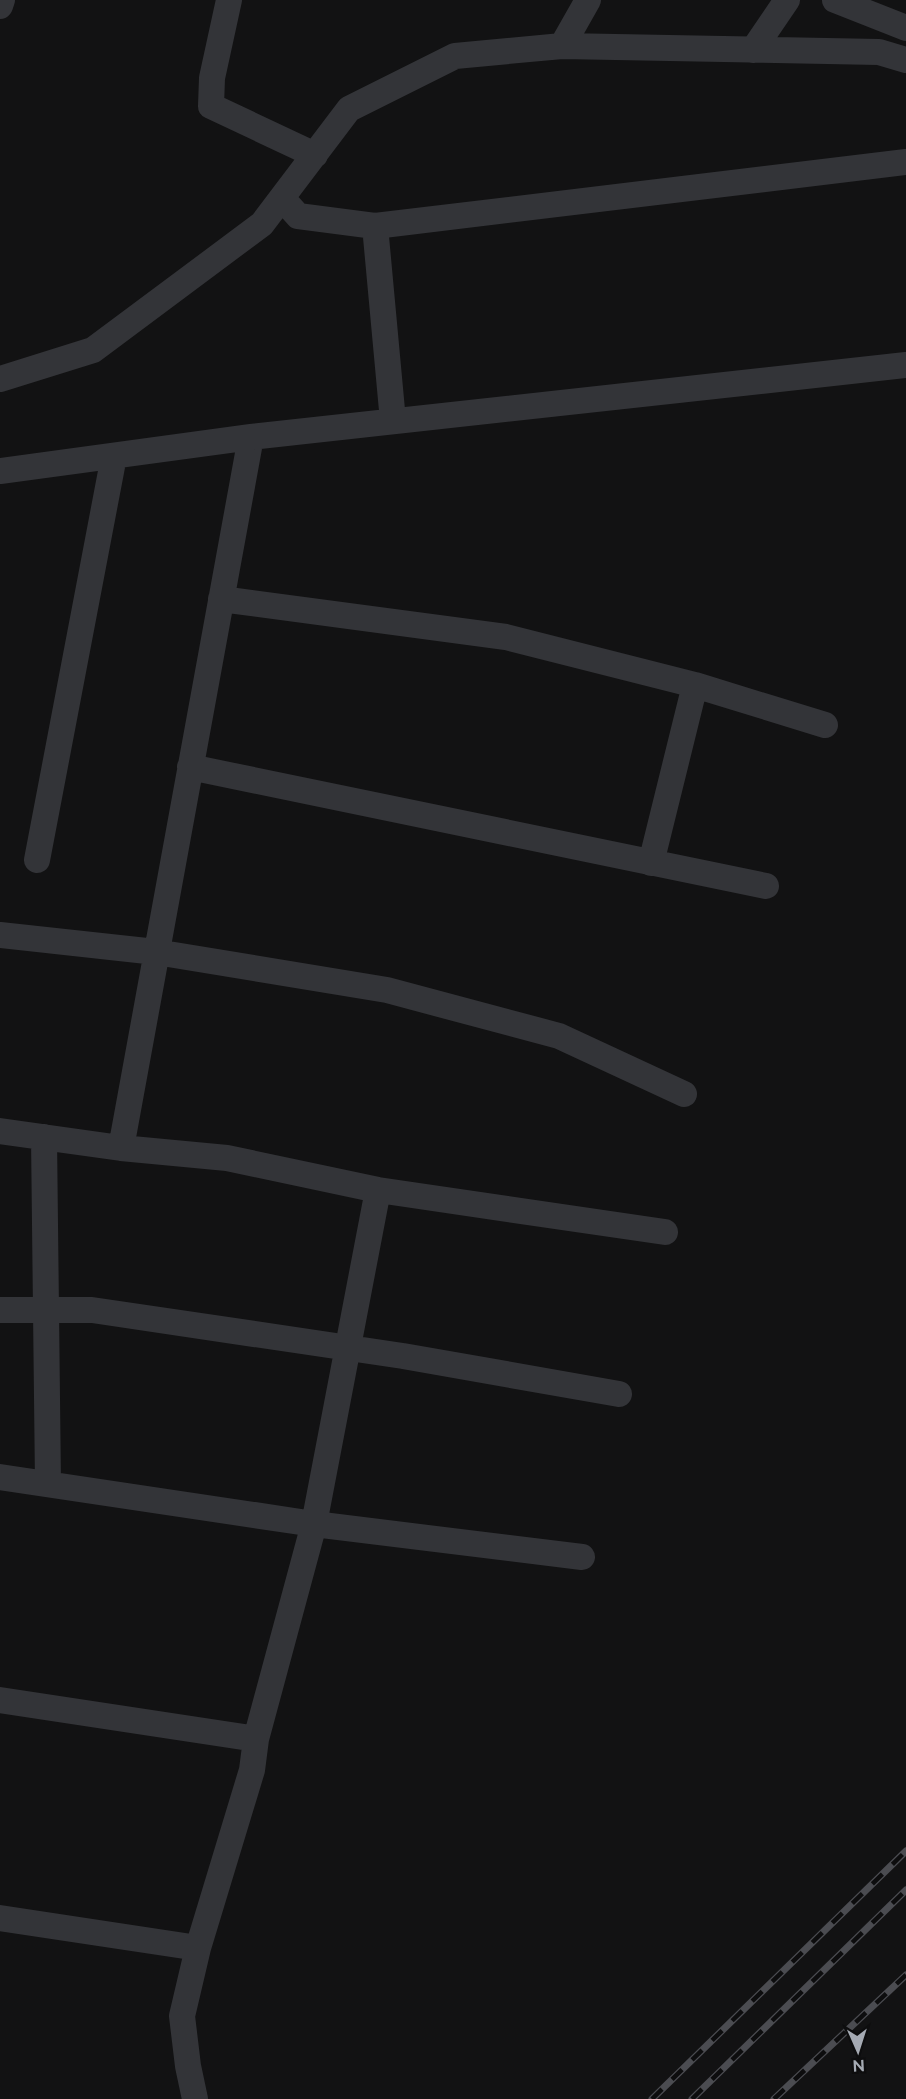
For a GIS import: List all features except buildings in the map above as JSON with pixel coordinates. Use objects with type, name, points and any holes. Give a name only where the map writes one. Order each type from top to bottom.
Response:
[{"type":"street","points":[[0,6],[2,0]]},
{"type":"street","points":[[230,0],[212,78],[211,106],[315,155]]},
{"type":"street","points":[[562,46],[588,0]]},
{"type":"street","points":[[753,50],[787,0]]},
{"type":"street","points":[[835,0],[906,28]]},
{"type":"street","points":[[0,379],[93,350],[262,224],[349,109],[455,56],[562,46],[879,52],[906,60]]},
{"type":"street","points":[[282,198],[298,216],[375,226],[906,162]]},
{"type":"street","points":[[375,226],[393,421]]},
{"type":"street","points":[[0,471],[251,437],[906,364]]},
{"type":"street","points":[[121,1148],[251,437]]},
{"type":"street","points":[[37,860],[114,456]]},
{"type":"street","points":[[221,599],[506,636],[695,685],[825,725]]},
{"type":"street","points":[[651,863],[695,685]]},
{"type":"street","points":[[190,768],[765,886]]},
{"type":"street","points":[[0,935],[156,952],[387,990],[558,1036],[684,1094]]},
{"type":"street","points":[[0,1131],[121,1148],[226,1158],[378,1190],[665,1232]]},
{"type":"street","points":[[44,1137],[48,1484]]},
{"type":"street","points":[[195,2099],[188,2066],[182,2016],[198,1948],[252,1770],[256,1739],[314,1524],[378,1190]]},
{"type":"street","points":[[0,1310],[92,1310],[348,1347],[619,1394]]},
{"type":"street","points":[[0,1477],[314,1524],[582,1557]]},
{"type":"street","points":[[0,1700],[256,1739]]},
{"type":"street","points":[[0,1918],[198,1948]]},
{"type":"railway","points":[[652,2099],[906,1851]]},
{"type":"railway","points":[[692,2099],[906,1890]]},
{"type":"railway","points":[[774,2099],[906,1975]]}]
